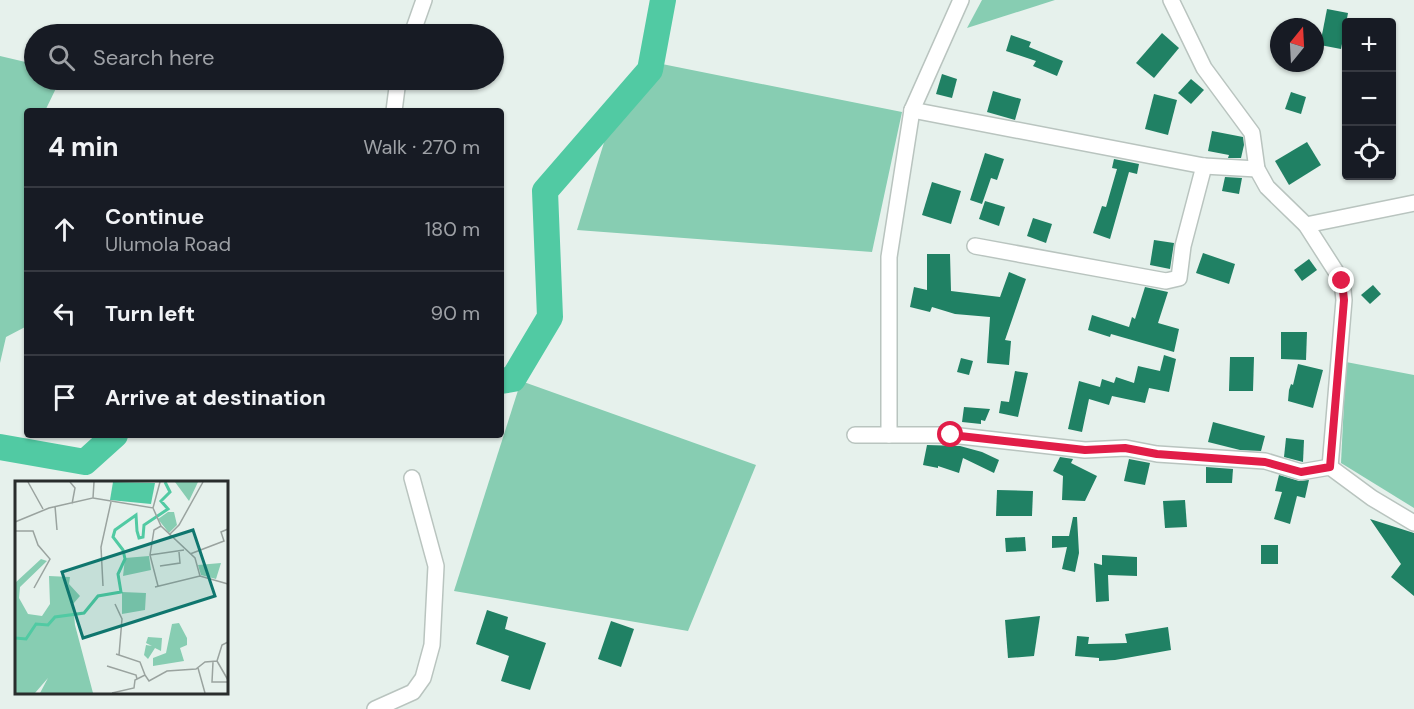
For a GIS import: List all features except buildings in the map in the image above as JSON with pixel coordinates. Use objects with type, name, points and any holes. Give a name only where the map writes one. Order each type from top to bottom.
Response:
[{"type":"street","points":[[415,24],[424,0]]},
{"type":"street","points":[[889,435],[890,256],[912,110],[961,0]]},
{"type":"street","points":[[1171,0],[1204,68],[1252,133],[1257,169],[1267,187],[1306,225],[1342,281],[1344,300],[1330,467]]},
{"type":"street","points":[[394,108],[397,90]]},
{"type":"street","points":[[912,110],[1204,166],[1257,169]]},
{"type":"street","points":[[975,246],[1166,281],[1179,278],[1183,246],[1204,166]]},
{"type":"street","points":[[1306,225],[1414,203]]},
{"type":"street","points":[[855,435],[951,435],[1085,450],[1125,448],[1157,454],[1265,462],[1301,472],[1330,467],[1372,498],[1414,524]]},
{"type":"street","points":[[375,709],[413,692],[423,678],[432,645],[436,566],[412,478]]},
{"type":"green space","points":[[982,0],[1055,0],[967,28]]},
{"type":"green space","points":[[0,56],[24,62],[24,90],[55,90],[46,108],[24,108],[24,328],[6,337],[0,363]]},
{"type":"green space","points":[[662,64],[902,112],[872,252],[577,230],[606,136]]},
{"type":"green space","points":[[1346,362],[1414,375],[1414,508],[1341,463]]},
{"type":"green space","points":[[521,381],[756,465],[688,631],[454,591]]},
{"type":"waterway","points":[[504,380],[513,379],[550,317],[545,191],[650,70],[663,0]]},
{"type":"waterway","points":[[0,447],[85,462],[112,438]]},
{"type":"route","points":[[951,435],[1085,450],[1125,448],[1157,454],[1265,462],[1301,472],[1330,467],[1344,300],[1342,281]]}]
